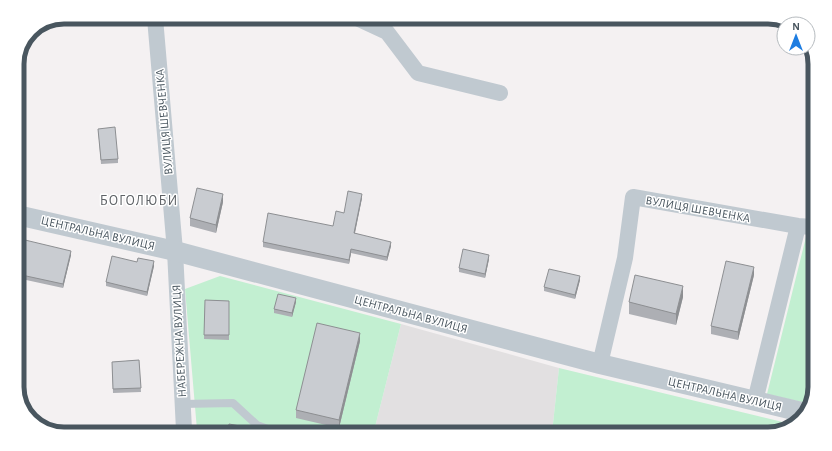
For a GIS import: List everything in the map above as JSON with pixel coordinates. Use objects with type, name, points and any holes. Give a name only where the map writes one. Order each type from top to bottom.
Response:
[{"type":"street","name":"ВУЛИЦЯ ШЕВЧЕНКА","points":[[156,24],[175,251]]},
{"type":"street","points":[[370,24],[387,32],[418,73],[500,93]]},
{"type":"street","name":"ВУЛИЦЯ ШЕВЧЕНКА","points":[[600,364],[625,258],[633,197],[806,227]]},
{"type":"street","name":"ЦЕНТРАЛЬНА ВУЛИЦЯ","points":[[24,217],[175,251],[600,364],[799,411]]},
{"type":"street","points":[[755,401],[806,227]]},
{"type":"street","name":"НАБЕРЕЖНА ВУЛИЦЯ","points":[[175,251],[184,427]]},
{"type":"lane","points":[[182,404],[233,403],[257,425],[262,427]]},
{"type":"shaded area","points":[[401,324],[559,368],[553,427],[375,427]]},
{"type":"green space","points":[[808,233],[808,387],[806,400],[805,403],[767,394]]},
{"type":"green space","points":[[220,276],[401,324],[375,427],[197,427],[185,289]]},
{"type":"green space","points":[[559,368],[786,423],[773,427],[553,427]]},
{"type":"building","points":[[115,127],[118,159],[101,160],[98,129]]},
{"type":"building","points":[[197,188],[223,194],[216,225],[190,218]]},
{"type":"building","points":[[348,191],[362,194],[354,233],[391,242],[387,257],[351,249],[349,260],[263,242],[268,213],[333,226],[336,211],[344,213]]},
{"type":"building","points":[[25,240],[71,251],[63,284],[24,276]]},
{"type":"building","points":[[463,249],[489,255],[485,274],[459,268]]},
{"type":"building","points":[[112,256],[137,262],[138,258],[154,261],[147,292],[106,282]]},
{"type":"building","points":[[726,261],[754,267],[738,332],[711,326]]},
{"type":"building","points":[[549,269],[580,276],[575,295],[544,287]]},
{"type":"building","points":[[635,275],[683,286],[676,314],[629,302]]},
{"type":"building","points":[[278,294],[296,298],[292,313],[274,309]]},
{"type":"building","points":[[205,300],[229,301],[229,335],[204,335]]},
{"type":"building","points":[[317,323],[360,333],[339,420],[296,410]]},
{"type":"building","points":[[139,360],[141,388],[113,389],[112,362]]},
{"type":"building","points":[[229,424],[246,427],[228,427]]},
{"type":"district","name":"БОГОЛЮБИ","points":[[139,201]]}]
